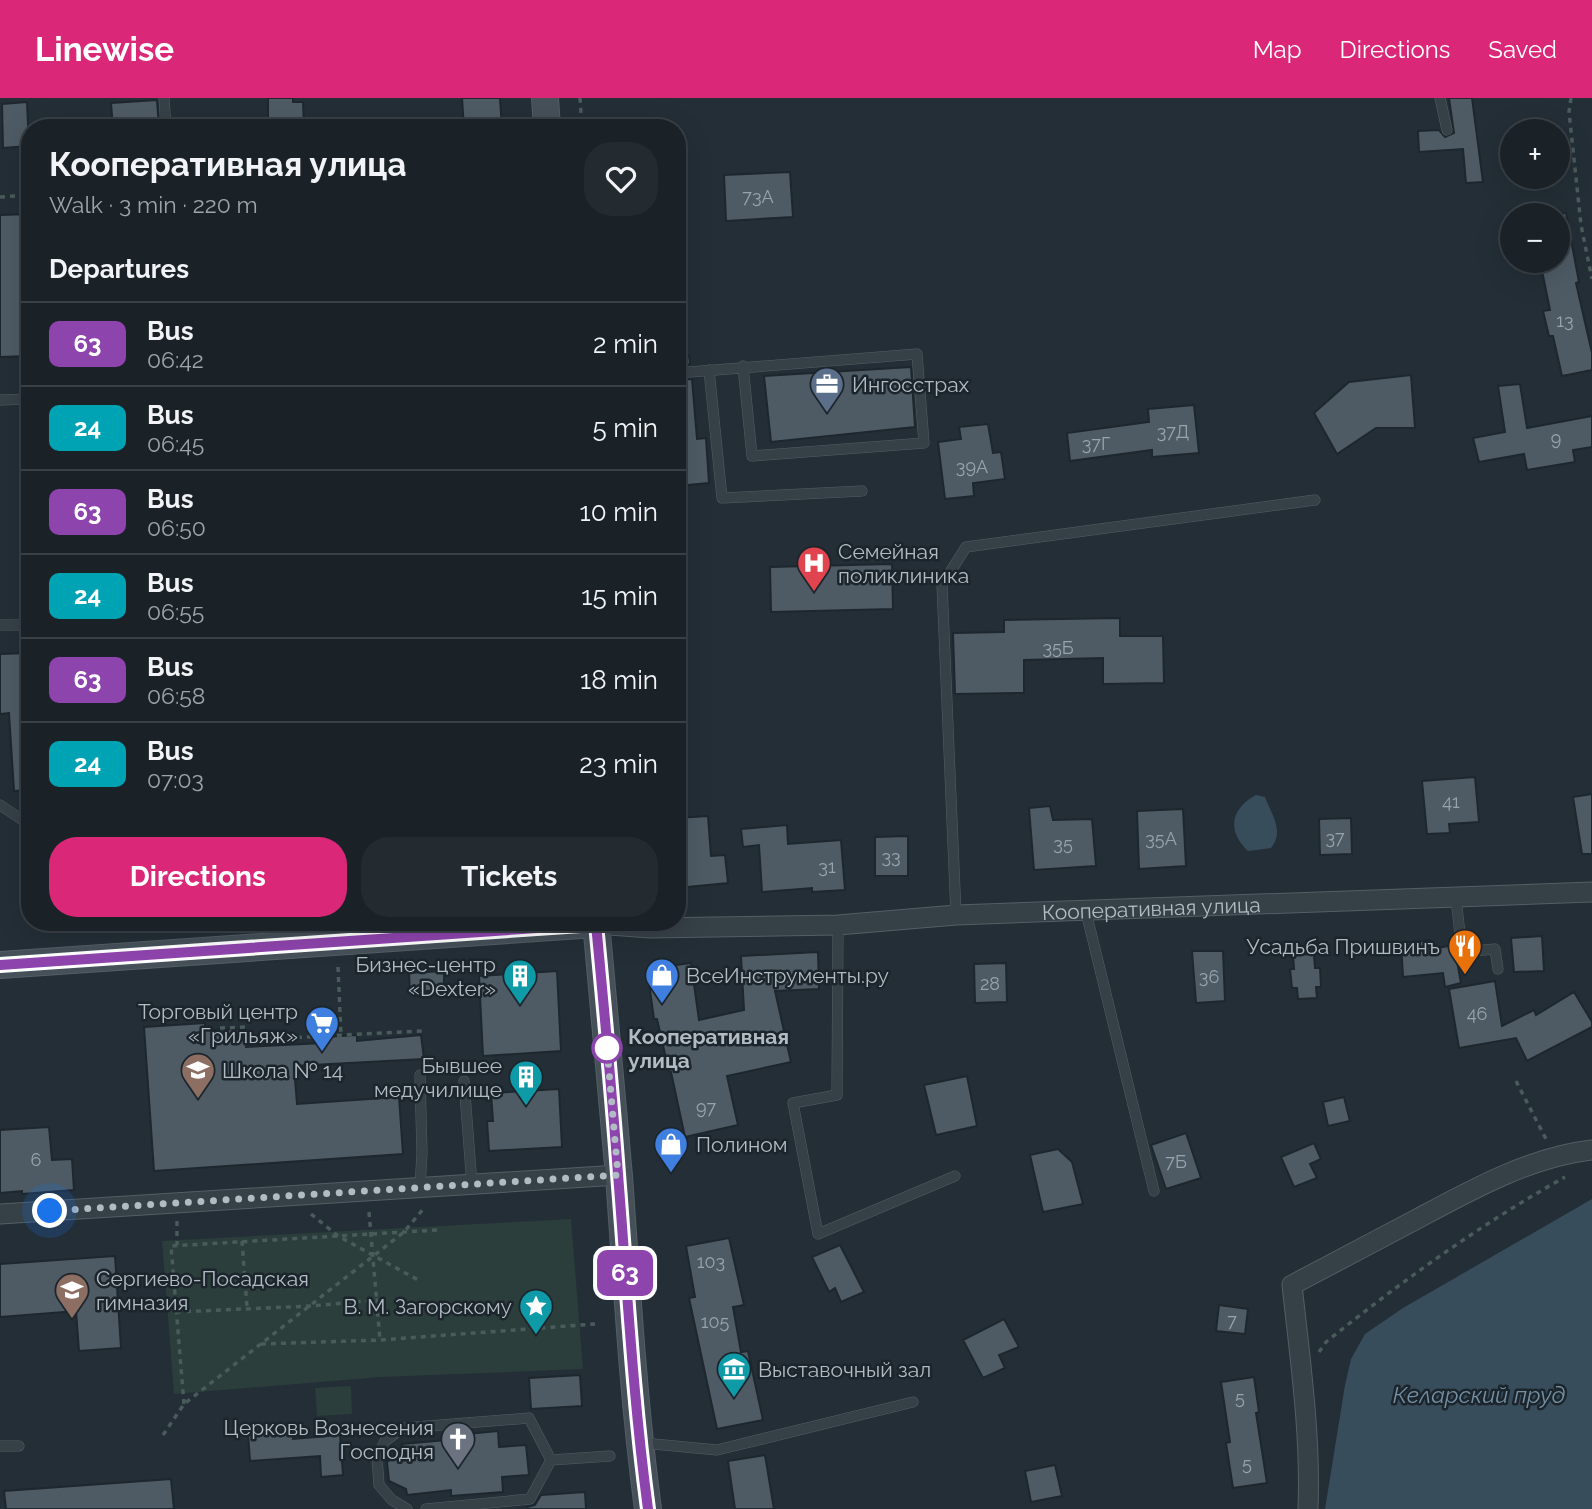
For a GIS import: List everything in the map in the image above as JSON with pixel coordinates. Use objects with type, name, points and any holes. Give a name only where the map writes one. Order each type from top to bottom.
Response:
[{"type":"main road","points":[[545,98],[546,119]]},
{"type":"main road","name":"Кооперативная улица","points":[[0,965],[482,931]]},
{"type":"main road","points":[[597,931],[639,1443],[648,1509]]},
{"type":"street","name":"Кооперативная улица","points":[[686,927],[838,925],[956,915],[1591,892]]},
{"type":"street","points":[[1308,1509],[1309,1482],[1302,1377],[1292,1285],[1466,1193],[1516,1171],[1576,1152],[1592,1150]]},
{"type":"street","points":[[0,1214],[618,1175]]},
{"type":"lane","points":[[164,98],[165,119]]},
{"type":"lane","points":[[1440,98],[1447,130]]},
{"type":"lane","points":[[686,372],[743,366],[917,354],[924,443],[752,456],[743,366]]},
{"type":"lane","points":[[709,370],[722,498],[862,491]]},
{"type":"lane","points":[[0,400],[21,399]]},
{"type":"lane","points":[[956,915],[942,585],[966,547],[1315,500]]},
{"type":"lane","points":[[0,625],[21,625]]},
{"type":"lane","points":[[0,805],[21,819]]},
{"type":"lane","points":[[1456,898],[1462,953],[1495,949],[1498,969]]},
{"type":"lane","points":[[1086,912],[1154,1191]]},
{"type":"lane","points":[[838,925],[836,1095],[793,1103],[818,1234],[955,1176]]},
{"type":"lane","points":[[419,1075],[422,1153],[420,1189]]},
{"type":"lane","points":[[464,1081],[472,1185]]},
{"type":"lane","points":[[639,1443],[676,1444],[718,1450],[913,1402]]},
{"type":"lane","points":[[407,1509],[392,1500],[379,1485],[377,1458],[385,1441],[403,1428],[529,1418],[551,1460]]},
{"type":"lane","points":[[0,1446],[19,1446]]},
{"type":"lane","points":[[551,1460],[610,1456]]},
{"type":"lane","points":[[426,1509],[530,1499],[551,1460]]},
{"type":"path","points":[[580,98],[581,119]]},
{"type":"path","points":[[1571,98],[1569,112],[1581,226],[1592,279]]},
{"type":"path","points":[[0,197],[21,196]]},
{"type":"path","points":[[338,967],[341,1035]]},
{"type":"path","points":[[220,1028],[247,1027],[247,1040],[422,1031]]},
{"type":"path","points":[[1516,1081],[1557,1158]]},
{"type":"path","points":[[1302,1377],[1326,1342],[1356,1318],[1478,1230],[1566,1176]]},
{"type":"path","points":[[163,1435],[184,1404],[404,1232],[442,1187]]},
{"type":"path","points":[[368,1192],[380,1340]]},
{"type":"path","points":[[291,1197],[338,1236],[420,1281]]},
{"type":"path","points":[[184,1404],[171,1246],[438,1230]]},
{"type":"path","points":[[242,1241],[247,1307]]},
{"type":"path","points":[[176,1312],[378,1300]]},
{"type":"path","points":[[259,1344],[380,1340],[595,1324]]},
{"type":"green space","points":[[571,1219],[583,1369],[381,1377],[174,1394],[162,1241]]},
{"type":"green space","points":[[351,1386],[352,1414],[317,1416],[315,1388]]},
{"type":"water","points":[[1256,795],[1265,797],[1276,822],[1277,835],[1271,848],[1248,851],[1237,836],[1234,821],[1241,807]]},
{"type":"water","name":"Келарский пруд","points":[[1592,1199],[1592,1509],[1325,1509],[1345,1385],[1351,1359],[1365,1334],[1403,1308]]},
{"type":"building","points":[[268,98],[293,98],[293,102],[303,102],[304,119],[268,119]]},
{"type":"building","points":[[462,98],[500,98],[501,119],[463,119]]},
{"type":"building","points":[[1449,98],[1472,98],[1483,182],[1466,183],[1463,149],[1419,152],[1418,131],[1439,130],[1445,137],[1454,133]]},
{"type":"building","points":[[157,100],[158,119],[112,119],[111,103]]},
{"type":"building","points":[[27,102],[28,119],[21,119],[21,147],[3,148],[2,104]]},
{"type":"building","points":[[790,172],[793,217],[726,221],[724,175]]},
{"type":"building","points":[[21,214],[21,356],[0,357],[0,215]]},
{"type":"building","points":[[1570,234],[1579,282],[1576,283],[1592,353],[1592,370],[1562,376],[1553,336],[1549,336],[1543,311],[1550,310],[1542,273],[1570,273]]},
{"type":"building","points":[[911,367],[915,427],[771,442],[764,376]]},
{"type":"building","points":[[1411,375],[1415,428],[1376,428],[1337,454],[1314,413],[1349,382]]},
{"type":"building","points":[[686,379],[692,379],[697,439],[706,438],[709,483],[686,485]]},
{"type":"building","points":[[1520,384],[1527,428],[1592,416],[1592,447],[1573,450],[1575,462],[1527,470],[1524,454],[1479,462],[1473,438],[1505,432],[1498,386]]},
{"type":"building","points":[[1194,405],[1199,453],[1152,457],[1152,450],[1070,461],[1067,433],[1149,422],[1148,409]]},
{"type":"building","points":[[988,424],[993,453],[1001,452],[1005,479],[973,483],[974,496],[945,499],[938,442],[961,439],[959,427]]},
{"type":"building","points":[[892,564],[893,609],[771,612],[770,567]]},
{"type":"building","points":[[1120,618],[1120,636],[1163,636],[1164,683],[1103,684],[1103,658],[1024,660],[1024,693],[955,694],[953,633],[1004,632],[1004,620]]},
{"type":"building","points":[[21,653],[21,791],[14,791],[9,713],[0,714],[0,654]]},
{"type":"building","points":[[1475,777],[1479,822],[1449,824],[1450,833],[1427,834],[1422,781]]},
{"type":"building","points":[[1592,794],[1592,854],[1582,854],[1573,797]]},
{"type":"building","points":[[1050,806],[1053,820],[1092,819],[1096,866],[1034,870],[1029,808]]},
{"type":"building","points":[[1183,809],[1186,866],[1139,869],[1137,811]]},
{"type":"building","points":[[708,816],[711,856],[725,855],[728,883],[686,887],[686,817]]},
{"type":"building","points":[[1351,818],[1352,854],[1320,855],[1319,819]]},
{"type":"building","points":[[787,825],[788,844],[841,840],[845,890],[812,892],[812,888],[762,892],[759,845],[743,847],[741,829]]},
{"type":"building","points":[[908,836],[908,876],[875,876],[875,837]]},
{"type":"building","points":[[1542,936],[1544,971],[1514,972],[1511,938]]},
{"type":"building","points":[[1430,940],[1431,949],[1454,945],[1461,983],[1445,987],[1443,973],[1403,977],[1401,943]]},
{"type":"building","points":[[1192,951],[1223,951],[1225,1001],[1196,1003]]},
{"type":"building","points":[[818,952],[819,989],[775,991],[791,1062],[727,1076],[738,1125],[685,1137],[671,1072],[657,1019],[654,1019],[647,969],[691,963],[699,1020],[744,1010],[741,956]]},
{"type":"building","points":[[1314,954],[1315,968],[1320,968],[1321,987],[1316,987],[1317,998],[1298,999],[1297,988],[1292,988],[1290,969],[1294,969],[1293,955]]},
{"type":"building","points":[[1006,963],[1007,1002],[975,1003],[974,964]]},
{"type":"building","points":[[444,971],[444,990],[410,992],[409,973]]},
{"type":"building","name":"Бизнес-центр «Dexter»","points":[[557,971],[561,1051],[483,1056],[479,976]]},
{"type":"building","points":[[1495,981],[1502,1026],[1534,1010],[1536,1015],[1574,992],[1592,1022],[1592,1027],[1527,1061],[1516,1038],[1459,1048],[1449,989]]},
{"type":"building","name":"Школа № 14","points":[[205,1023],[205,1030],[245,1029],[246,1047],[323,1043],[324,1037],[357,1035],[357,1041],[421,1035],[424,1059],[294,1066],[297,1104],[399,1097],[403,1154],[154,1171],[144,1027]]},
{"type":"building","points":[[967,1076],[977,1126],[936,1135],[924,1085]]},
{"type":"building","name":"Бывшее медучилище","points":[[559,1089],[562,1147],[489,1151],[487,1121],[493,1121],[491,1093]]},
{"type":"building","points":[[1344,1097],[1350,1121],[1328,1126],[1323,1102]]},
{"type":"building","points":[[49,1127],[52,1160],[72,1159],[74,1190],[0,1193],[0,1130]]},
{"type":"building","points":[[1186,1133],[1201,1178],[1166,1189],[1151,1145]]},
{"type":"building","points":[[1314,1143],[1321,1159],[1310,1164],[1317,1178],[1294,1187],[1281,1157]]},
{"type":"building","points":[[1058,1149],[1072,1162],[1083,1204],[1043,1212],[1030,1155]]},
{"type":"building","points":[[729,1238],[744,1305],[733,1307],[741,1352],[748,1351],[763,1420],[717,1429],[689,1298],[695,1297],[686,1246]]},
{"type":"building","points":[[840,1245],[864,1292],[841,1302],[835,1288],[829,1292],[812,1257]]},
{"type":"building","points":[[115,1256],[121,1348],[79,1351],[76,1311],[0,1317],[0,1264]]},
{"type":"building","points":[[1219,1305],[1248,1309],[1245,1334],[1216,1331]]},
{"type":"building","points":[[1004,1319],[1019,1347],[999,1355],[1005,1368],[983,1378],[963,1340]]},
{"type":"building","points":[[580,1375],[582,1406],[531,1409],[529,1378]]},
{"type":"building","points":[[1254,1377],[1259,1412],[1256,1413],[1267,1483],[1233,1488],[1226,1443],[1230,1442],[1221,1382]]},
{"type":"building","points":[[292,1430],[293,1439],[340,1435],[343,1475],[321,1477],[320,1456],[250,1461],[248,1433]]},
{"type":"building","name":"Церковь Вознесения Господня","points":[[498,1431],[499,1447],[526,1445],[529,1475],[502,1477],[503,1492],[451,1496],[451,1490],[407,1495],[406,1489],[389,1481],[387,1462],[403,1451],[402,1444]]},
{"type":"building","points":[[765,1455],[774,1509],[735,1509],[728,1461]]},
{"type":"building","points":[[1055,1465],[1062,1496],[1031,1502],[1025,1471]]},
{"type":"building","points":[[171,1479],[174,1509],[6,1509],[4,1491]]},
{"type":"building","points":[[585,1492],[586,1509],[527,1509],[535,1505],[541,1495]]},
{"type":"bus line","name":"63","points":[[0,965],[495,931]]},
{"type":"bus line","name":"63","points":[[597,931],[629,1332],[648,1509]]},
{"type":"place","name":"Ингосстрах","points":[[827,414]]},
{"type":"place","name":"Семейная поликлиника","points":[[814,593]]},
{"type":"place","name":"Усадьба Пришвинъ","points":[[1465,976]]},
{"type":"place","name":"ВсеИнструменты.ру","points":[[662,1005]]},
{"type":"place","name":"Бизнес-центр «Dexter»","points":[[520,1006]]},
{"type":"place","name":"Кооперативная улица","points":[[607,1048]]},
{"type":"place","name":"Торговый центр «Грильяж»","points":[[322,1053]]},
{"type":"place","name":"Школа № 14","points":[[198,1100]]},
{"type":"place","name":"Бывшее медучилище","points":[[526,1107]]},
{"type":"place","name":"Полином","points":[[671,1174]]},
{"type":"place","name":"Сергиево-Посадская гимназия","points":[[72,1320]]},
{"type":"place","name":"В. М. Загорскому","points":[[536,1336]]},
{"type":"place","name":"Выставочный зал","points":[[734,1399]]},
{"type":"place","name":"Церковь Вознесения Господня","points":[[458,1469]]},
{"type":"route","points":[[50,1211],[618,1175],[607,1048]]}]
